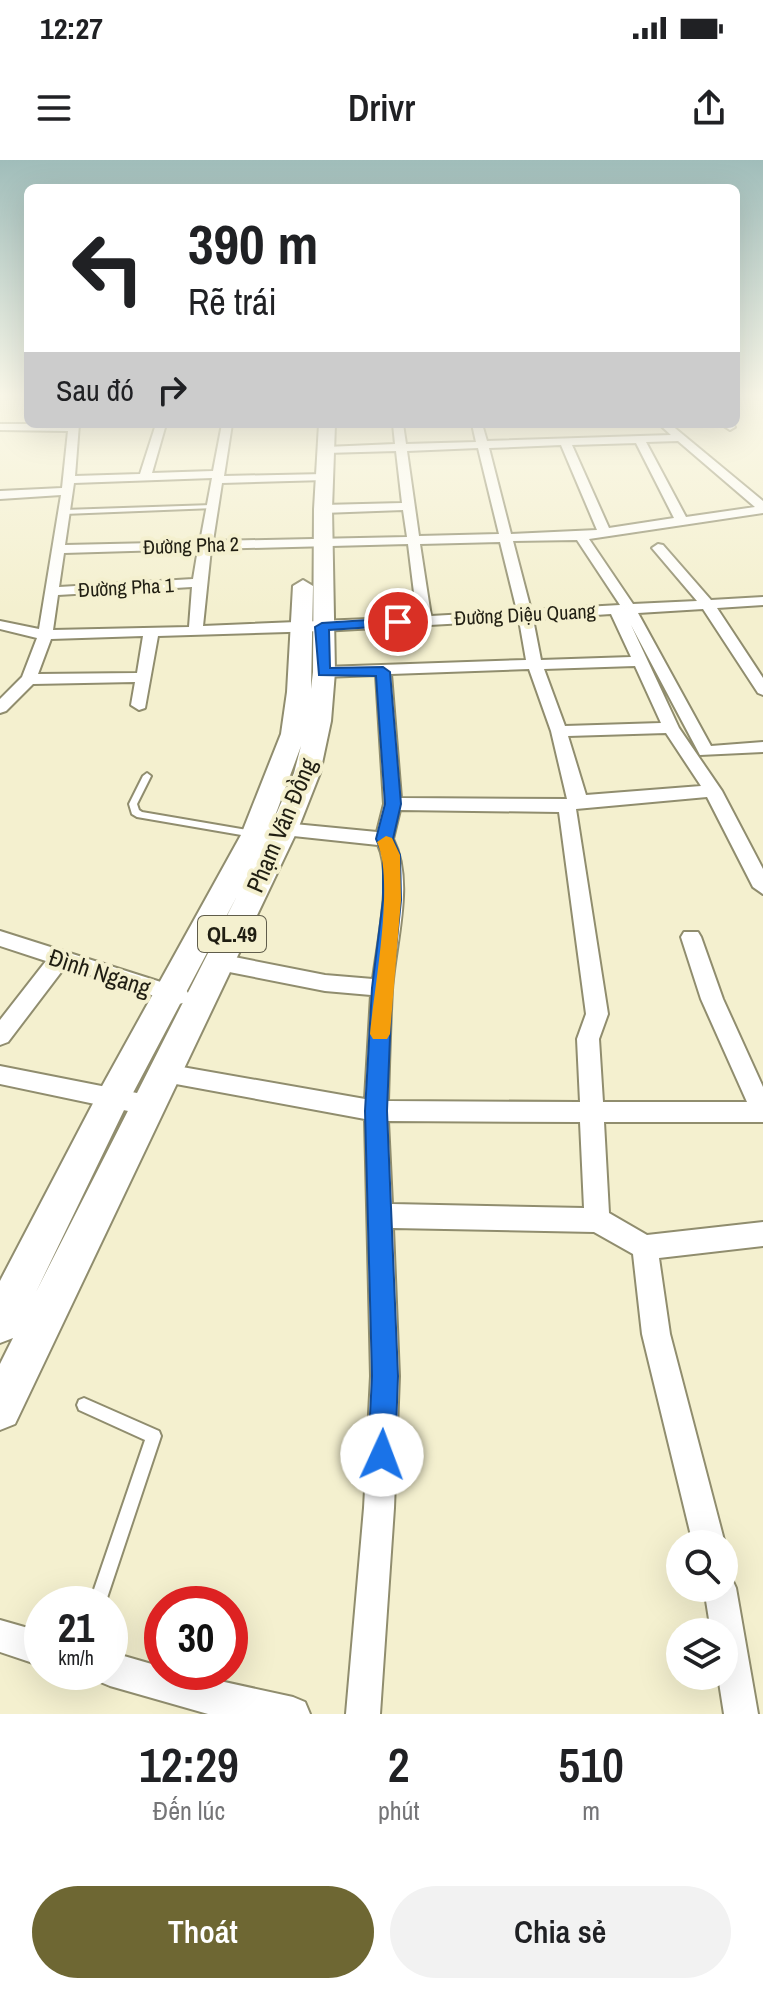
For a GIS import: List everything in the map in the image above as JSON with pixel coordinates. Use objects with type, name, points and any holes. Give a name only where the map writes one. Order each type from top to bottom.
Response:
[{"type":"main road","name":"Phạm Văn Đồng","points":[[0,1409],[147,1105],[200,1003],[270,832],[293,734],[312,627],[321,468]]},
{"type":"main road","name":"Phạm Văn Đồng","points":[[315,541],[323,509],[322,468]]},
{"type":"main road","name":"Phạm Văn Đồng","points":[[0,1323],[113,1098],[171,994],[307,773],[319,721],[324,672],[312,627]]},
{"type":"street","points":[[0,708],[29,679],[45,635],[70,468]]},
{"type":"street","points":[[145,477],[148,468]]},
{"type":"street","points":[[196,630],[199,583],[220,468]]},
{"type":"street","points":[[0,495],[145,477],[218,477],[267,468]]},
{"type":"street","points":[[404,468],[424,620]]},
{"type":"street","points":[[488,468],[535,666],[559,731],[577,796],[571,804],[597,1014],[588,1039],[597,1220]]},
{"type":"street","points":[[576,468],[604,531]]},
{"type":"street","points":[[654,468],[682,521]]},
{"type":"street","points":[[716,468],[763,508]]},
{"type":"street","points":[[323,509],[409,506]]},
{"type":"street","name":"Đường Pha 2","points":[[58,549],[581,536],[763,508]]},
{"type":"street","points":[[581,536],[706,751],[763,747]]},
{"type":"street","points":[[658,548],[707,604],[763,690]]},
{"type":"street","name":"Đường Pha 1","points":[[53,591],[199,583]]},
{"type":"street","name":"Đường Diệu Quang","points":[[0,625],[45,635],[312,627],[763,601]]},
{"type":"street","points":[[622,609],[640,661],[671,728],[713,791],[763,887]]},
{"type":"street","points":[[139,705],[151,632]]},
{"type":"street","points":[[324,672],[640,661]]},
{"type":"street","points":[[363,1714],[379,1508],[385,1376],[376,1111],[382,988],[392,900],[392,855],[384,839],[393,804],[383,672]]},
{"type":"street","points":[[29,679],[142,677]]},
{"type":"street","points":[[559,731],[671,728]]},
{"type":"street","points":[[393,804],[571,804],[713,791]]},
{"type":"street","points":[[270,832],[384,839]]},
{"type":"street","points":[[165,1073],[376,1111],[763,1112],[712,999],[691,937]]},
{"type":"street","name":"Đình Ngang","points":[[0,938],[200,1003]]},
{"type":"street","points":[[0,1036],[59,959]]},
{"type":"street","points":[[219,962],[325,983],[382,988]]},
{"type":"street","points":[[0,1075],[147,1105]]},
{"type":"street","points":[[381,1216],[597,1220],[645,1247],[763,1234]]},
{"type":"street","points":[[645,1247],[656,1334],[705,1530]]},
{"type":"street","points":[[722,1602],[741,1714]]},
{"type":"street","points":[[0,1636],[24,1643]]},
{"type":"street","points":[[128,1674],[211,1698],[293,1714]]},
{"type":"lane","points":[[64,512],[212,507]]},
{"type":"lane","points":[[147,776],[133,804],[135,812],[140,815],[270,832]]},
{"type":"lane","points":[[84,1405],[154,1436],[103,1586]]},
{"type":"slow traffic","points":[[380,1034],[392,900],[392,855],[386,842]]},
{"type":"route","points":[[382,1455],[385,1376],[376,1111],[382,988],[392,900],[392,855],[384,839],[393,804],[390,743],[383,672],[324,672],[322,627],[398,622]]}]
